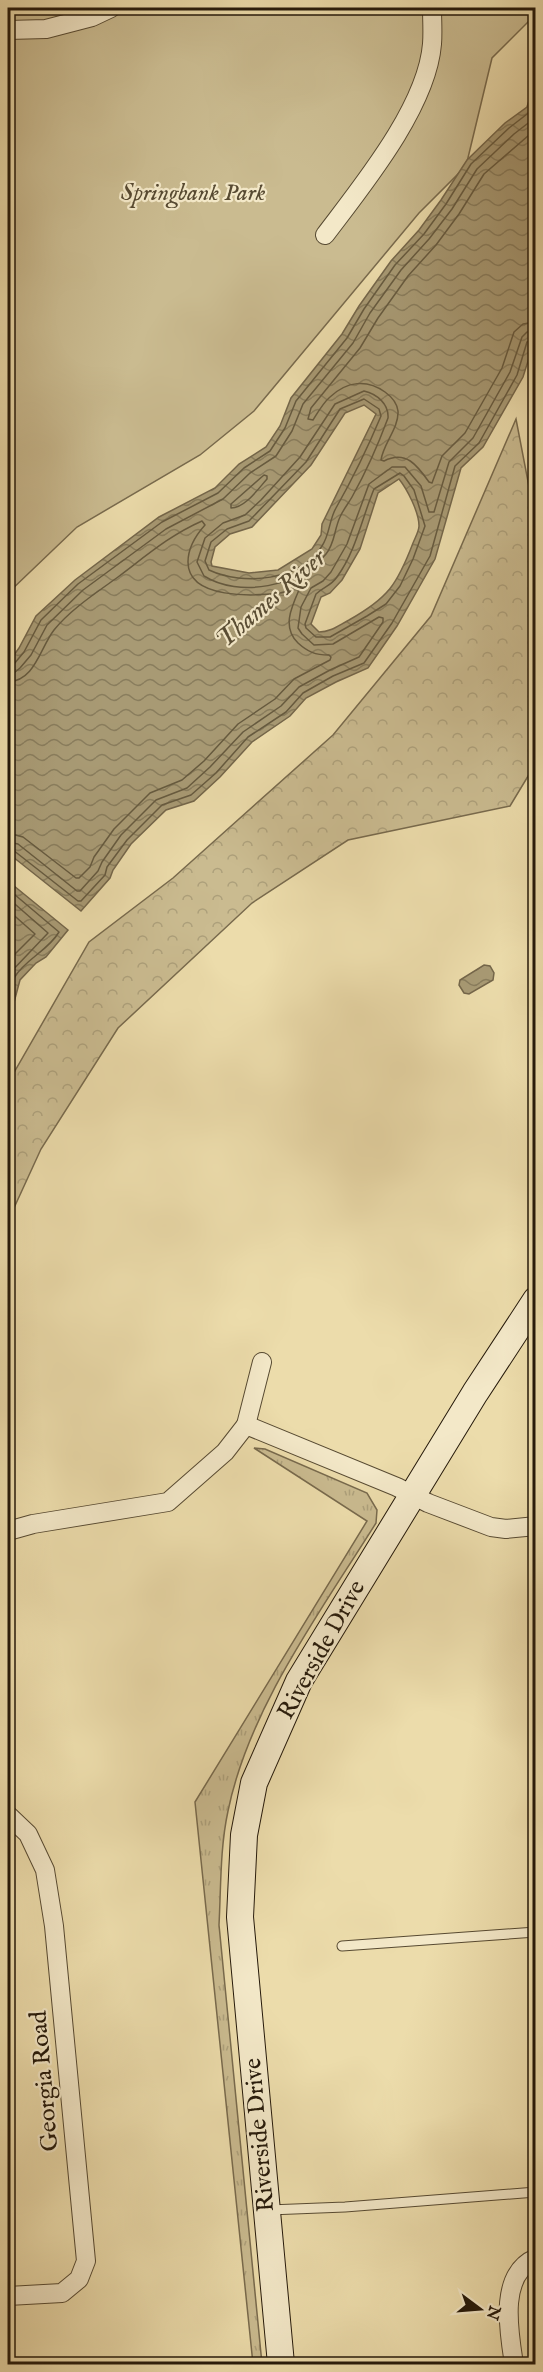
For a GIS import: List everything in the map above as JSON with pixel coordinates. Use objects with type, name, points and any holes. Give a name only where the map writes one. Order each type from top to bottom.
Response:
[{"type":"main road","name":"Riverside Drive","points":[[281,2364],[240,1917],[244,1835],[254,1783],[299,1681],[475,1393],[536,1300]]},
{"type":"street","points":[[8,30],[46,29],[92,17],[111,8]]},
{"type":"street","points":[[325,235],[398,134],[423,80],[432,46],[432,8]]},
{"type":"street","points":[[8,1531],[33,1524],[168,1502],[225,1452],[246,1425],[262,1362]]},
{"type":"street","points":[[246,1425],[491,1527],[506,1529],[536,1526]]},
{"type":"street","name":"Georgia Road","points":[[8,1815],[28,1834],[45,1870],[54,1926],[86,2261],[79,2278],[62,2292],[8,2296]]},
{"type":"street","points":[[514,2364],[509,2293],[526,2262],[536,2258]]},
{"type":"lane","points":[[342,1946],[536,1932]]},
{"type":"lane","points":[[267,2210],[345,2207],[536,2192]]},
{"type":"green space","name":"Springbank Park","points":[[8,8],[535,8],[535,15],[492,58],[466,166],[419,213],[254,411],[200,455],[77,527],[8,593]]},
{"type":"green space","points":[[516,419],[535,518],[536,763],[510,806],[348,840],[252,903],[118,1028],[41,1149],[8,1221],[8,1083],[89,942],[173,878],[333,735],[431,616]]},
{"type":"green space","points":[[254,1448],[265,1449],[367,1493],[377,1510],[376,1523],[289,1661],[252,1735],[238,1773],[225,1825],[219,1925],[262,2364],[253,2364],[195,1802],[367,1521]]},
{"type":"water","name":"Thames River","points":[[535,81],[535,339],[523,377],[483,447],[461,468],[435,559],[397,626],[368,668],[306,698],[290,716],[252,742],[194,801],[166,810],[131,844],[110,878],[81,911],[8,853],[8,663],[36,616],[75,580],[159,517],[215,488],[239,464],[266,447],[280,426],[291,398],[342,334],[391,261],[419,230],[467,160],[505,123],[527,107]],"holes":[[[364,405],[376,414],[322,524],[321,535],[312,549],[278,570],[249,573],[212,566],[215,547],[230,534],[252,527],[311,465],[345,413]],[[399,479],[412,501],[419,526],[402,570],[390,589],[373,605],[335,628],[319,632],[311,624],[321,597],[330,593],[342,580],[360,549],[378,493]]]},
{"type":"water","points":[[8,881],[68,930],[46,957],[36,963],[20,980],[13,1006],[8,1010]]},
{"type":"water","points":[[484,965],[490,966],[494,973],[493,980],[469,994],[464,993],[459,985],[460,980]]}]
